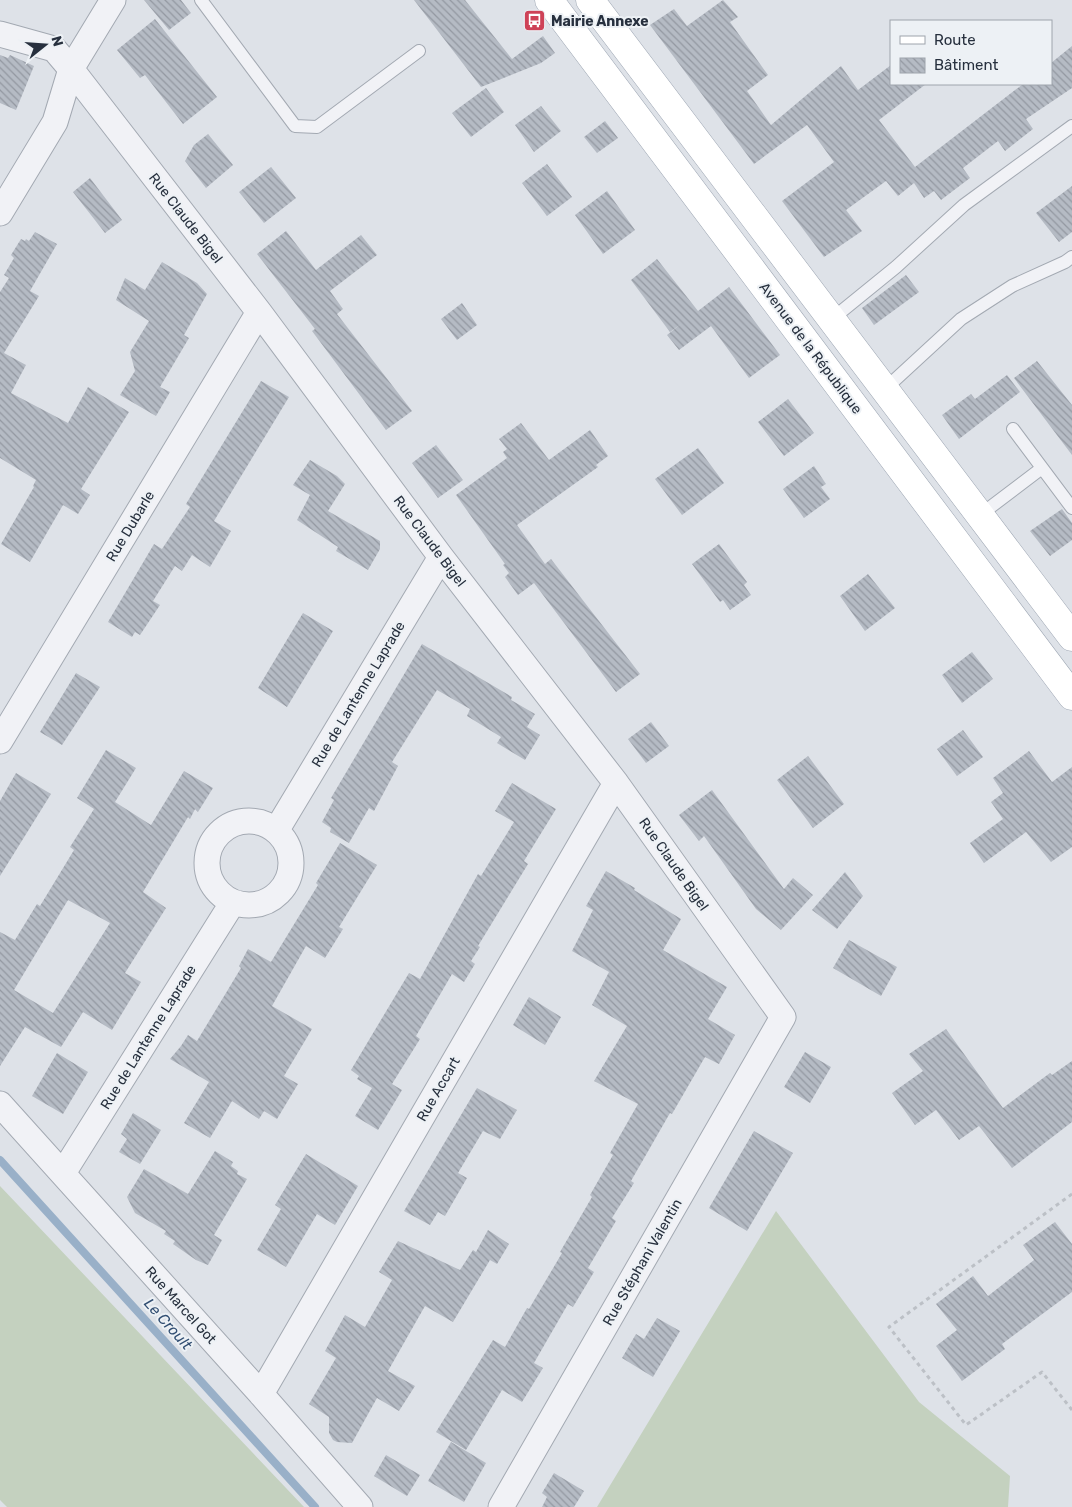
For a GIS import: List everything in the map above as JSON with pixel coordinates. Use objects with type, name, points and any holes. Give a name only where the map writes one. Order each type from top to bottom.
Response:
[{"type":"main road","name":"Avenue de la République","points":[[549,0],[1072,696]]},
{"type":"main road","points":[[590,0],[1072,637]]},
{"type":"street","points":[[0,213],[55,122],[71,69],[113,0]]},
{"type":"street","name":"Rue Claude Bigel","points":[[0,34],[54,49],[71,69],[259,312],[441,557],[616,783],[783,1017]]},
{"type":"street","name":"Rue Dubarle","points":[[0,741],[259,312]]},
{"type":"street","name":"Rue de Lantenne Laprade","points":[[276,831],[441,557]]},
{"type":"street","name":"Rue Accart","points":[[260,1394],[616,783]]},
{"type":"street","points":[[249,821],[264,824],[276,831],[285,841],[290,853],[291,866],[288,879],[281,891],[271,900],[245,905],[233,902],[220,894],[212,883],[207,869],[208,854],[213,841],[222,830],[235,824],[249,821]]},
{"type":"street","name":"Rue de Lantenne Laprade","points":[[63,1172],[233,902]]},
{"type":"street","name":"Rue Stéphani Valentin","points":[[501,1507],[783,1017]]},
{"type":"street","name":"Rue Marcel Got","points":[[0,1104],[63,1172],[360,1507]]},
{"type":"lane","points":[[201,0],[295,126],[317,126],[419,51]]},
{"type":"lane","points":[[832,319],[896,268],[964,205],[1072,126]]},
{"type":"lane","points":[[884,389],[961,319],[1012,286],[1072,257]]},
{"type":"lane","points":[[1012,429],[1072,508]]},
{"type":"lane","points":[[980,515],[1042,468]]},
{"type":"path","points":[[1072,1194],[889,1327],[966,1425],[1042,1372],[1072,1410]]},
{"type":"green space","points":[[0,1186],[304,1507],[7,1507],[0,1500]]},
{"type":"green space","points":[[776,1211],[919,1402],[1010,1476],[1008,1507],[597,1507]]},
{"type":"building","points":[[144,0],[181,0],[191,13],[169,30]]},
{"type":"building","points":[[414,0],[465,0],[512,59],[543,36],[555,53],[541,63],[481,87]]},
{"type":"building","points":[[723,0],[738,17],[730,22],[768,75],[747,91],[771,125],[841,66],[858,90],[890,66],[890,85],[925,85],[879,120],[915,167],[1022,85],[1052,85],[1052,62],[1072,46],[1072,88],[1026,119],[1033,129],[1005,151],[998,141],[963,168],[970,178],[941,200],[934,191],[924,198],[914,183],[898,196],[886,181],[846,210],[862,231],[824,257],[782,201],[834,162],[807,125],[754,164],[650,25],[674,9],[687,26]]},
{"type":"building","points":[[155,19],[217,97],[183,124],[145,75],[140,78],[117,50]]},
{"type":"building","points":[[0,55],[8,58],[10,55],[34,66],[16,110],[0,103]]},
{"type":"building","points":[[486,88],[504,112],[471,137],[452,113]]},
{"type":"building","points":[[541,106],[561,131],[534,152],[515,125]]},
{"type":"building","points":[[605,121],[618,138],[597,153],[584,137]]},
{"type":"building","points":[[208,134],[233,165],[206,188],[185,161],[194,145]]},
{"type":"building","points":[[547,164],[572,197],[547,216],[522,183]]},
{"type":"building","points":[[271,167],[296,198],[264,223],[239,192]]},
{"type":"building","points":[[90,178],[122,220],[105,233],[73,192]]},
{"type":"building","points":[[1072,186],[1072,232],[1059,242],[1036,213]]},
{"type":"building","points":[[607,191],[635,230],[603,254],[575,215]]},
{"type":"building","points":[[286,231],[316,270],[361,235],[377,255],[330,291],[343,309],[337,314],[412,411],[386,430],[312,331],[315,329],[257,254]]},
{"type":"building","points":[[35,232],[57,244],[30,291],[39,296],[4,353],[26,365],[11,393],[68,423],[88,387],[129,412],[81,489],[90,495],[78,514],[63,505],[30,562],[1,544],[34,487],[36,480],[0,458],[0,292],[9,278],[4,275],[14,258],[11,255],[21,239],[29,241]]},
{"type":"building","points":[[657,259],[698,311],[729,287],[780,355],[749,378],[711,326],[679,350],[667,335],[681,324],[670,332],[631,280]]},
{"type":"building","points":[[162,262],[197,283],[207,294],[184,335],[189,338],[160,387],[170,392],[156,416],[120,395],[135,371],[130,352],[149,321],[116,300],[125,278],[145,290]]},
{"type":"building","points":[[906,275],[919,292],[874,325],[862,308]]},
{"type":"building","points":[[462,303],[477,325],[457,340],[441,319]]},
{"type":"building","points":[[1037,361],[1072,405],[1072,455],[1014,378]]},
{"type":"building","points":[[1007,375],[1020,392],[959,439],[942,415],[971,394],[975,399]]},
{"type":"building","points":[[261,381],[289,397],[214,521],[231,531],[210,567],[192,555],[182,571],[175,566],[153,601],[160,605],[140,635],[135,632],[132,637],[108,622],[154,544],[162,549],[190,507],[186,504]]},
{"type":"building","points":[[788,399],[814,433],[784,456],[758,422]]},
{"type":"building","points":[[521,423],[549,460],[590,430],[608,456],[596,465],[598,467],[517,525],[545,564],[551,559],[640,674],[616,692],[534,583],[518,595],[505,577],[509,573],[503,565],[505,564],[456,495],[507,458],[503,452],[507,449],[499,439]]},
{"type":"building","points":[[436,445],[463,480],[438,498],[412,463]]},
{"type":"building","points":[[698,448],[724,483],[682,515],[655,479]]},
{"type":"building","points":[[310,460],[337,476],[345,484],[328,511],[380,541],[380,549],[368,570],[336,551],[338,547],[297,520],[310,495],[293,485]]},
{"type":"building","points":[[814,466],[826,484],[821,487],[830,499],[804,518],[783,489]]},
{"type":"building","points":[[1062,509],[1072,523],[1072,540],[1050,556],[1030,531]]},
{"type":"building","points":[[719,544],[747,582],[744,585],[751,595],[730,610],[723,600],[720,602],[692,564]]},
{"type":"building","points":[[868,574],[895,608],[865,631],[840,596]]},
{"type":"building","points":[[303,613],[333,631],[287,707],[258,688]]},
{"type":"building","points":[[422,644],[512,697],[511,700],[535,714],[527,727],[540,735],[525,760],[497,743],[501,737],[467,716],[470,709],[437,690],[392,762],[398,766],[374,811],[369,808],[349,843],[330,832],[331,828],[322,822],[334,800],[331,798]]},
{"type":"building","points":[[972,652],[993,679],[962,703],[942,675]]},
{"type":"building","points":[[76,673],[100,687],[62,745],[40,732]]},
{"type":"building","points":[[651,722],[669,746],[646,763],[628,739]]},
{"type":"building","points":[[963,730],[983,757],[957,776],[937,749]]},
{"type":"building","points":[[106,750],[136,768],[115,802],[151,825],[184,771],[213,788],[198,812],[195,809],[190,819],[188,817],[143,892],[166,908],[125,973],[141,982],[112,1030],[83,1012],[61,1047],[25,1027],[0,1066],[0,932],[15,940],[37,904],[40,906],[74,850],[70,847],[94,809],[77,798]],"holes":[[[68,900],[110,923],[53,1013],[14,990]]]},
{"type":"building","points":[[1029,751],[1052,782],[1072,767],[1072,847],[1051,862],[1026,832],[984,863],[970,843],[1003,819],[991,802],[1003,793],[993,778]]},
{"type":"building","points":[[808,756],[844,804],[813,828],[777,780]]},
{"type":"building","points":[[16,773],[51,794],[0,876],[0,801]]},
{"type":"building","points":[[512,783],[556,809],[524,861],[528,864],[478,946],[480,947],[471,961],[475,964],[464,982],[452,974],[416,1036],[420,1039],[392,1084],[402,1090],[378,1130],[355,1116],[372,1088],[357,1079],[359,1076],[351,1070],[409,973],[420,979],[478,874],[481,876],[514,822],[495,811]]},
{"type":"building","points":[[712,790],[784,889],[793,878],[813,895],[781,930],[756,909],[704,836],[699,841],[679,815]]},
{"type":"building","points":[[340,843],[377,865],[339,927],[343,929],[325,958],[306,946],[272,1006],[312,1029],[284,1076],[298,1084],[277,1119],[264,1111],[259,1119],[232,1101],[210,1138],[184,1123],[209,1082],[170,1059],[188,1035],[197,1041],[241,968],[239,966],[248,949],[271,962],[318,885],[316,883]]},
{"type":"building","points":[[606,871],[681,919],[663,950],[727,987],[708,1019],[735,1035],[719,1064],[705,1057],[672,1114],[670,1113],[631,1181],[634,1183],[612,1218],[616,1221],[588,1268],[594,1272],[573,1307],[568,1304],[534,1363],[543,1368],[522,1402],[502,1390],[466,1450],[436,1432],[493,1340],[505,1347],[527,1308],[529,1309],[592,1197],[590,1195],[613,1155],[610,1153],[638,1104],[594,1081],[627,1026],[592,1005],[609,972],[572,951],[593,910],[586,906]]},
{"type":"building","points":[[845,872],[863,896],[837,929],[812,910]]},
{"type":"building","points":[[849,940],[897,967],[881,996],[833,968]]},
{"type":"building","points":[[529,997],[561,1017],[545,1045],[513,1025]]},
{"type":"building","points":[[946,1029],[1003,1108],[1050,1073],[1052,1075],[1072,1061],[1072,1122],[1012,1168],[979,1126],[959,1140],[936,1110],[915,1125],[892,1093],[923,1071],[909,1054]]},
{"type":"building","points":[[805,1052],[831,1067],[810,1103],[784,1087]]},
{"type":"building","points":[[57,1053],[88,1072],[63,1114],[32,1096]]},
{"type":"building","points":[[477,1088],[517,1110],[500,1139],[483,1131],[458,1173],[467,1178],[445,1216],[438,1212],[430,1225],[404,1211]]},
{"type":"building","points":[[133,1113],[161,1130],[140,1164],[119,1152],[127,1139],[121,1134]]},
{"type":"building","points":[[754,1131],[793,1153],[747,1231],[709,1208]]},
{"type":"building","points":[[215,1151],[233,1162],[231,1166],[238,1171],[237,1174],[247,1179],[214,1235],[222,1240],[208,1265],[196,1260],[173,1244],[175,1241],[164,1234],[166,1231],[135,1213],[127,1197],[144,1169],[188,1194]]},
{"type":"building","points":[[306,1154],[358,1186],[335,1225],[317,1214],[286,1267],[257,1250],[281,1209],[275,1205]]},
{"type":"building","points":[[1055,1222],[1072,1244],[1072,1292],[1002,1344],[1005,1349],[962,1381],[936,1346],[957,1330],[936,1304],[973,1276],[988,1296],[1034,1260],[1023,1245]]},
{"type":"building","points":[[488,1230],[509,1244],[497,1264],[490,1260],[453,1322],[425,1306],[388,1371],[415,1386],[399,1411],[377,1398],[352,1443],[333,1440],[329,1433],[329,1417],[309,1404],[336,1358],[325,1351],[345,1315],[365,1327],[392,1280],[379,1272],[398,1241],[460,1270],[473,1250],[476,1252]]},
{"type":"building","points":[[657,1318],[680,1331],[653,1377],[622,1358],[636,1334],[644,1339]]},
{"type":"building","points":[[451,1442],[486,1463],[464,1502],[428,1481]]},
{"type":"building","points":[[386,1455],[420,1475],[407,1496],[374,1476]]},
{"type":"building","points":[[554,1473],[584,1491],[574,1507],[542,1507],[547,1497],[542,1493]]},
{"type":"waterway","name":"Le Croult","points":[[0,1160],[315,1507]]},
{"type":"place","name":"Mairie Annexe","points":[[535,21]]}]
